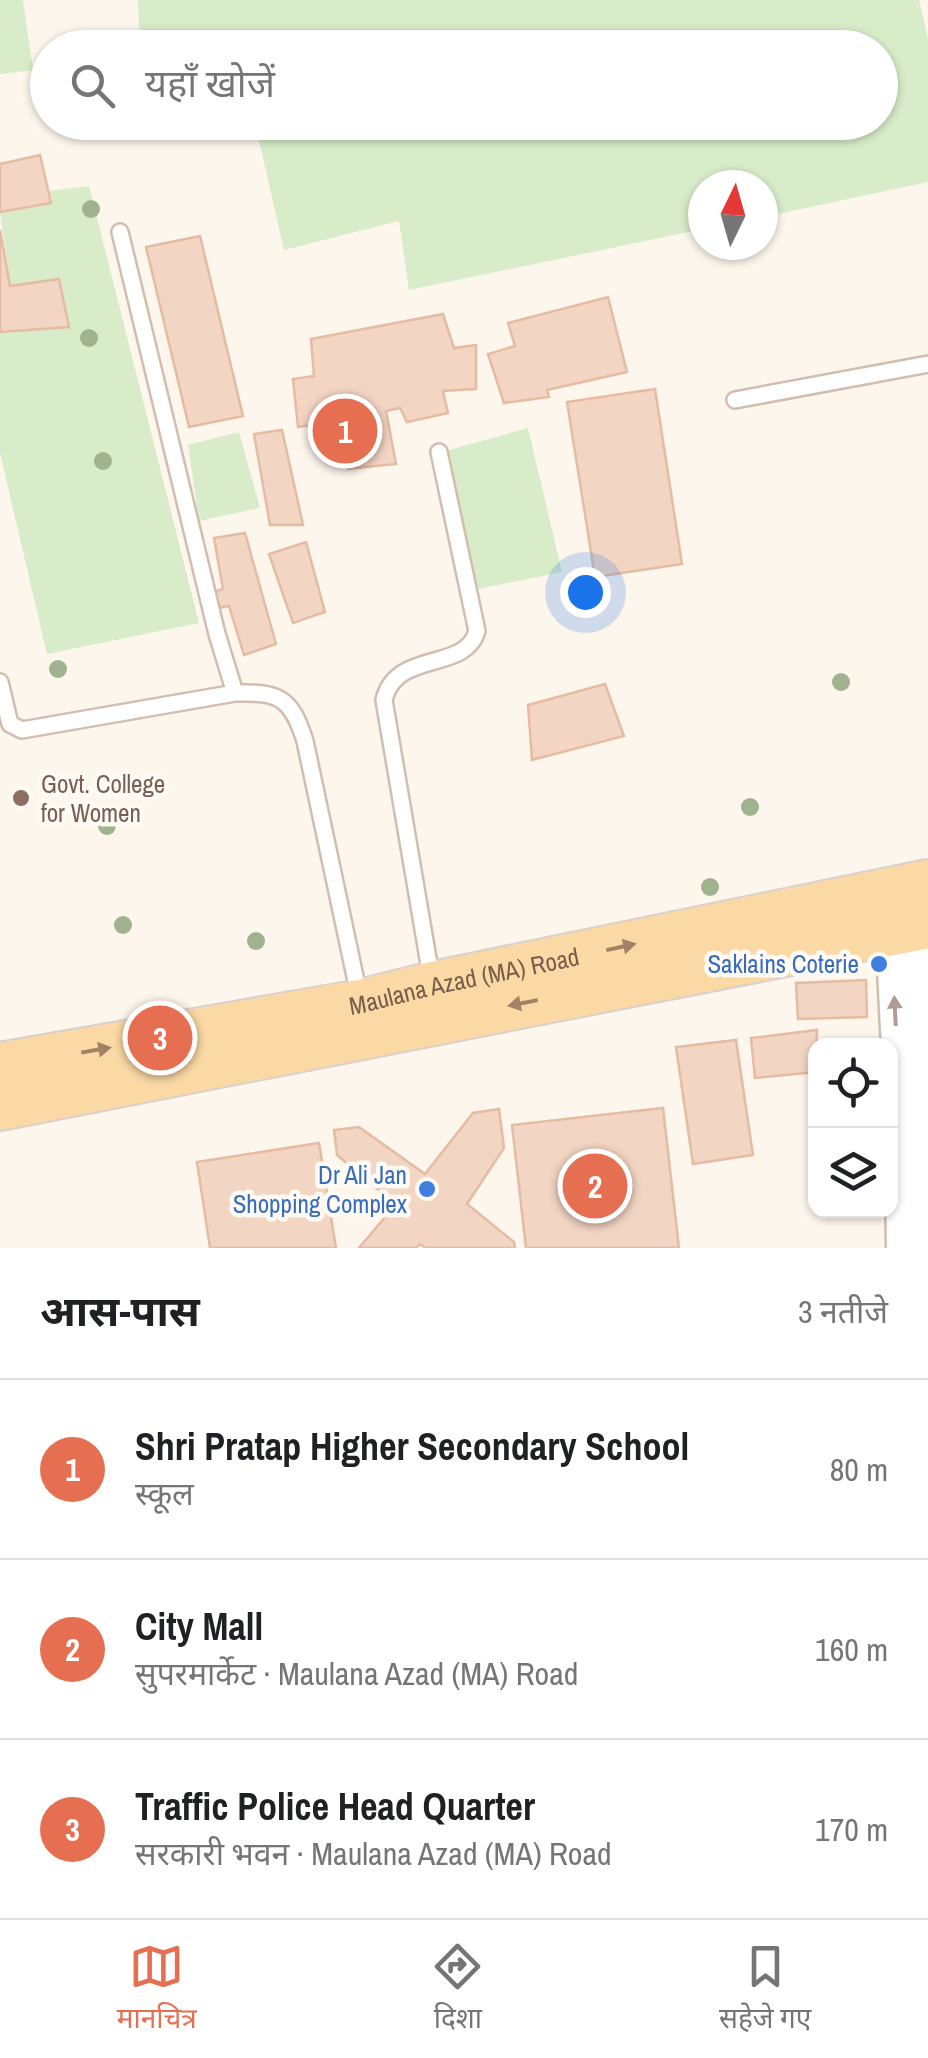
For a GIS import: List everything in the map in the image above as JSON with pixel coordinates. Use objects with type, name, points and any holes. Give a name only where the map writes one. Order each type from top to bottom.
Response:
[{"type":"main road","name":"Maulana Azad (MA) Road","points":[[0,1067],[361,1004],[433,986],[916,916]]},
{"type":"main road","name":"Maulana Azad (MA) Road","points":[[0,1106],[916,916]]},
{"type":"street","points":[[902,1248],[900,1106],[916,916]]},
{"type":"street","points":[[916,916],[927,1248]]},
{"type":"lane","points":[[120,232],[212,616],[235,693]]},
{"type":"lane","points":[[734,400],[928,364]]},
{"type":"lane","points":[[433,986],[384,700],[390,681],[399,674],[460,652],[472,644],[477,631],[439,452]]},
{"type":"lane","points":[[0,682],[10,724],[22,730],[235,693],[263,692],[282,698],[300,727],[361,1004]]},
{"type":"green space","points":[[0,0],[23,0],[30,70],[0,74]]},
{"type":"green space","points":[[138,0],[919,0],[928,38],[928,182],[778,214],[778,170],[688,170],[688,232],[409,290],[399,221],[284,250],[259,140],[898,140],[898,30],[139,30]]},
{"type":"green space","points":[[89,186],[199,623],[47,654],[0,453],[0,332],[69,326],[59,279],[10,286],[0,212],[50,203],[48,191]]},
{"type":"green space","points":[[528,428],[562,572],[473,590],[442,452]]},
{"type":"green space","points":[[239,432],[260,508],[199,521],[188,445]]},
{"type":"building","points":[[40,155],[51,203],[0,212],[0,164]]},
{"type":"building","points":[[0,230],[10,286],[59,279],[69,327],[0,332]]},
{"type":"building","points":[[200,236],[243,416],[189,427],[146,247]]},
{"type":"building","points":[[608,297],[627,372],[547,390],[549,397],[504,403],[488,354],[515,346],[508,323]]},
{"type":"building","points":[[443,314],[454,348],[476,345],[476,389],[443,391],[448,413],[407,422],[400,408],[386,411],[396,464],[348,469],[336,421],[298,427],[293,379],[314,376],[311,339]]},
{"type":"building","points":[[655,389],[682,564],[595,577],[567,402]]},
{"type":"building","points":[[282,430],[303,525],[270,525],[254,434]]},
{"type":"building","points":[[245,533],[276,644],[244,655],[229,606],[219,608],[214,592],[223,589],[214,538]]},
{"type":"building","points":[[306,542],[325,612],[293,623],[269,554]]},
{"type":"building","points":[[605,684],[624,736],[532,760],[528,705]]},
{"type":"building","points":[[866,980],[867,1017],[798,1019],[796,983]]},
{"type":"building","points":[[817,1030],[817,1038],[808,1038],[808,1073],[755,1078],[751,1038]]},
{"type":"building","points":[[736,1040],[753,1155],[693,1164],[676,1047]]},
{"type":"building","points":[[663,1108],[679,1248],[526,1248],[512,1125]]},
{"type":"building","name":"Dr Ali Jan Shopping Complex","points":[[499,1109],[504,1148],[467,1204],[514,1242],[515,1248],[426,1248],[420,1244],[416,1248],[359,1248],[396,1204],[337,1155],[334,1130],[359,1127],[425,1174],[473,1113]]},
{"type":"building","points":[[319,1143],[336,1248],[210,1248],[197,1162]]},
{"type":"place","name":"Shri Pratap Higher Secondary School","points":[[345,431]]},
{"type":"place","name":"Govt. College for Women","points":[[21,798]]},
{"type":"place","name":"Saklains Coterie","points":[[879,964]]},
{"type":"place","name":"Traffic Police Head Quarter","points":[[160,1038]]},
{"type":"place","name":"City Mall","points":[[595,1186]]},
{"type":"place","name":"Dr Ali Jan Shopping Complex","points":[[427,1189]]}]
